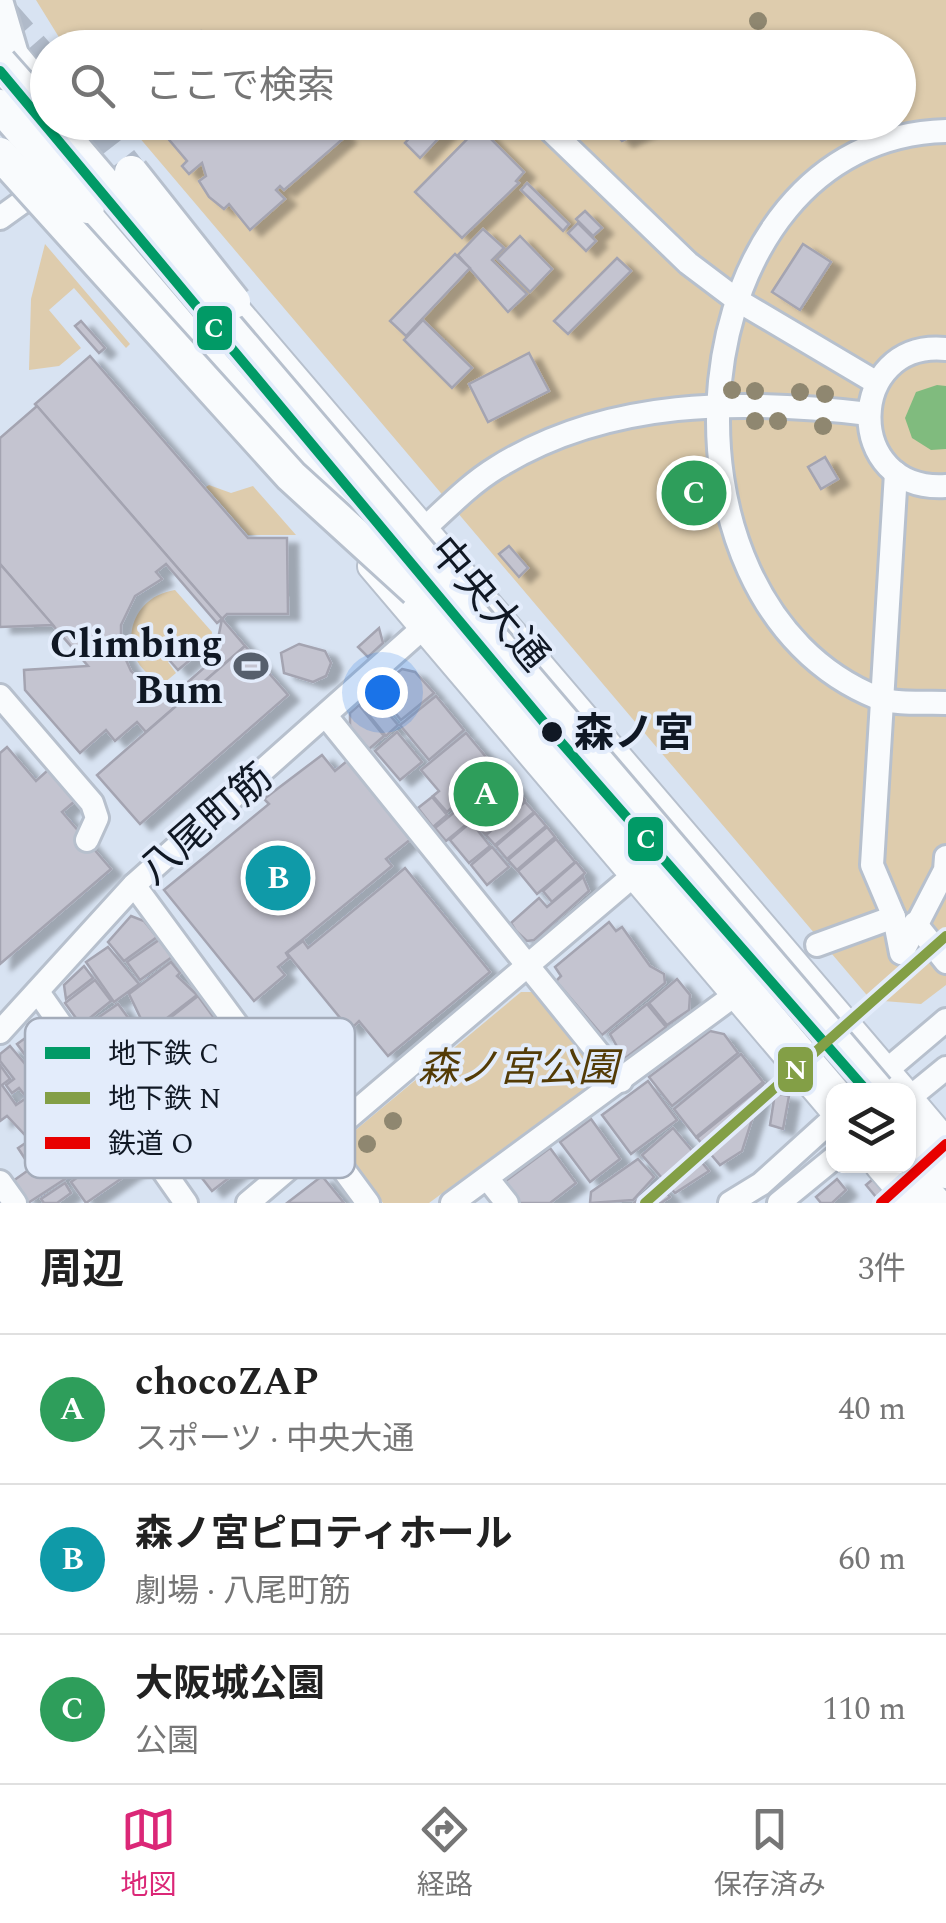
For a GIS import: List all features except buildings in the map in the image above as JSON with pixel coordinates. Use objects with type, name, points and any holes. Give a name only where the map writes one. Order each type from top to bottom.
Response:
[{"type":"highway","points":[[6,54],[30,90]]},
{"type":"highway","points":[[0,106],[30,139]]},
{"type":"highway","points":[[31,140],[427,581],[887,1083]]},
{"type":"highway","points":[[66,140],[834,1083]]},
{"type":"highway","points":[[0,154],[291,476],[427,581]]},
{"type":"highway","points":[[131,172],[391,501],[427,581]]},
{"type":"highway","points":[[916,1137],[946,1172]]},
{"type":"highway","points":[[909,1173],[935,1203]]},
{"type":"main road","points":[[6,54],[30,77]]},
{"type":"main road","name":"中央大通","points":[[0,114],[24,142],[48,183],[826,1101]]},
{"type":"main road","name":"中央大通","points":[[85,140],[292,370],[426,527],[887,1083]]},
{"type":"main road","points":[[916,1107],[946,1143]]},
{"type":"main road","points":[[886,1173],[912,1203]]},
{"type":"street","points":[[1,0],[6,54],[30,128]]},
{"type":"street","points":[[916,137],[946,131]]},
{"type":"street","points":[[34,140],[48,183]]},
{"type":"street","points":[[560,140],[650,229],[737,300],[877,384]]},
{"type":"street","points":[[899,140],[873,145],[828,172],[770,236],[737,300],[718,406],[716,442],[730,526],[756,590],[799,645],[833,674],[882,700],[946,703]]},
{"type":"street","points":[[0,218],[95,153]]},
{"type":"street","points":[[0,181],[16,186],[48,183]]},
{"type":"street","points":[[946,350],[906,356],[877,384],[869,414],[872,440],[896,473],[922,485],[946,486]]},
{"type":"street","points":[[426,527],[494,469],[534,446],[583,428],[656,410],[718,406],[786,406],[869,414]]},
{"type":"street","points":[[896,473],[872,865],[904,920],[946,962]]},
{"type":"street","name":"八尾町筋","points":[[0,1032],[134,885],[424,627]]},
{"type":"street","points":[[0,696],[92,802],[97,818],[86,840]]},
{"type":"street","points":[[326,716],[621,1081]]},
{"type":"street","points":[[817,945],[904,920],[945,870],[946,857]]},
{"type":"street","points":[[355,1112],[634,876]]},
{"type":"street","points":[[134,885],[231,1018]]},
{"type":"street","points":[[38,992],[56,1018]]},
{"type":"street","points":[[452,1203],[736,994]]},
{"type":"street","points":[[889,1083],[946,1020]]},
{"type":"street","points":[[916,1093],[946,1068]]},
{"type":"street","points":[[730,1203],[761,1184],[826,1125]]},
{"type":"street","points":[[779,1203],[826,1165]]},
{"type":"street","points":[[168,1178],[186,1203]]},
{"type":"street","points":[[248,1203],[277,1178]]},
{"type":"street","points":[[349,1178],[368,1203]]},
{"type":"street","points":[[488,1178],[506,1203]]},
{"type":"street","points":[[0,1182],[14,1203]]},
{"type":"green space","points":[[36,0],[946,0],[946,985],[921,1004],[871,1000],[141,140],[916,140],[916,30],[55,30]]},
{"type":"green space","points":[[45,244],[130,344],[126,348],[74,288],[49,310],[81,348],[59,366],[29,370],[31,299]]},
{"type":"green space","points":[[253,486],[296,535],[248,535],[206,487],[231,493]]},
{"type":"green space","points":[[175,590],[212,632],[211,642],[198,652],[189,643],[168,662],[176,673],[164,683],[148,674],[138,662],[132,632],[144,605]]},
{"type":"green space","name":"森ノ宮公園","points":[[521,992],[533,992],[596,1070],[594,1082],[429,1203],[383,1203],[355,1168],[355,1130]]},
{"type":"shaded area","points":[[946,386],[946,449],[931,450],[912,438],[905,418],[916,392]]},
{"type":"tunnel","points":[[0,10],[30,44]]},
{"type":"tunnel","points":[[106,140],[131,172]]},
{"type":"metro line","name":"C","points":[[0,71],[30,107]]},
{"type":"metro line","name":"C","points":[[58,140],[552,732],[860,1083]]},
{"type":"metro line","name":"N","points":[[645,1203],[946,936]]},
{"type":"rail line","name":"O","points":[[881,1203],[946,1144]]},
{"type":"place","name":"大阪城公園","points":[[694,493]]},
{"type":"place","name":"Climbing Bum","points":[[251,666]]},
{"type":"place","name":"森ノ宮","points":[[552,732]]},
{"type":"place","name":"chocoZAP","points":[[486,794]]},
{"type":"place","name":"森ノ宮ピロティホール","points":[[278,878]]}]
